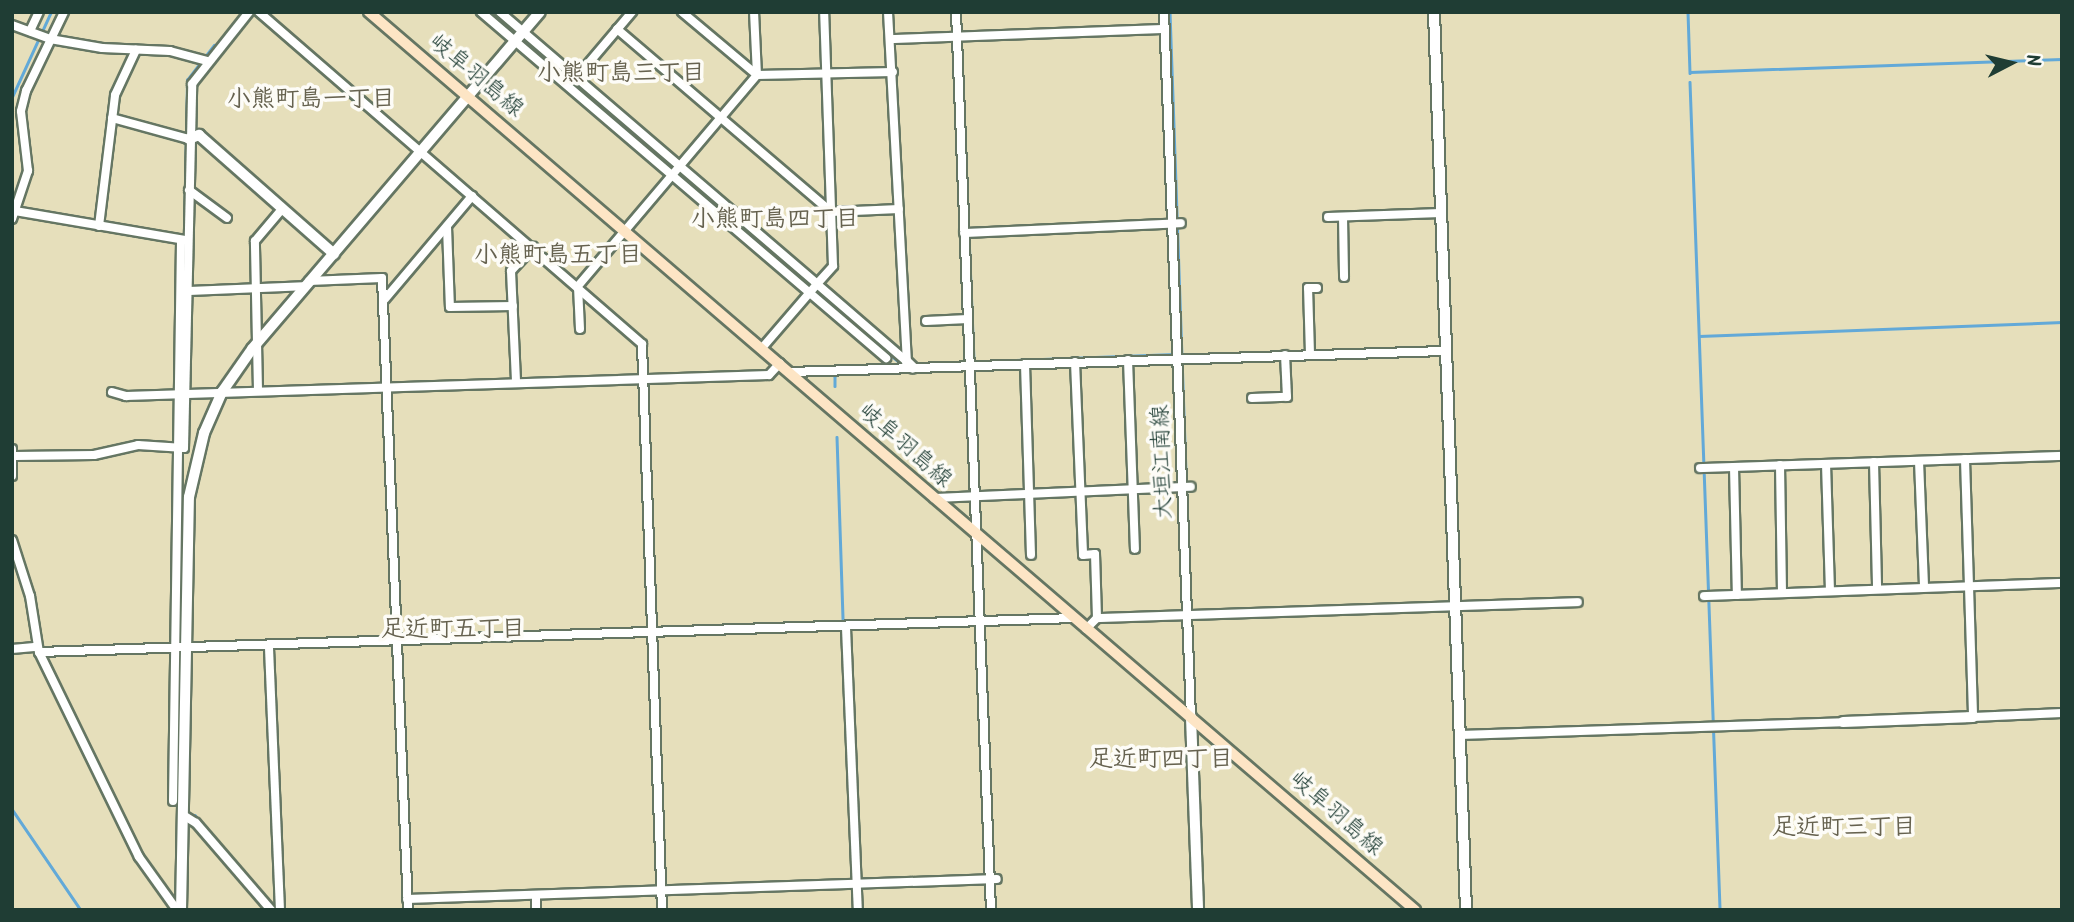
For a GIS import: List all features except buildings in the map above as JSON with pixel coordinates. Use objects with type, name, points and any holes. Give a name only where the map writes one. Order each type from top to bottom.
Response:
[{"type":"main road","name":"岐阜羽島線","points":[[369,12],[467,98],[625,228],[934,498],[1415,910]]},
{"type":"street","points":[[31,32],[39,12]]},
{"type":"street","points":[[64,12],[48,39],[22,111],[28,171],[14,215],[184,240]]},
{"type":"street","points":[[182,394],[184,240],[189,190],[192,84],[207,61],[249,12]]},
{"type":"street","points":[[259,12],[642,344],[662,910]]},
{"type":"street","points":[[481,12],[886,358]]},
{"type":"street","points":[[500,12],[910,365]]},
{"type":"street","points":[[179,910],[189,497],[204,433],[222,392],[257,342],[540,12]]},
{"type":"street","points":[[576,78],[632,12]]},
{"type":"street","points":[[682,12],[757,75],[893,72]]},
{"type":"street","points":[[580,329],[578,286],[757,75],[754,12]]},
{"type":"street","points":[[762,348],[833,266],[824,12]]},
{"type":"street","points":[[888,12],[892,39],[899,209],[910,365]]},
{"type":"street","points":[[956,12],[974,497],[992,879],[991,910]]},
{"type":"street","name":"大垣江南線","points":[[1164,12],[1177,223],[1192,614],[1191,717],[1200,871],[1198,910]]},
{"type":"street","points":[[1434,12],[1466,910]]},
{"type":"street","points":[[12,25],[48,39],[136,50],[170,51],[207,61]]},
{"type":"street","points":[[617,29],[831,212],[899,209]]},
{"type":"street","points":[[892,39],[1165,29]]},
{"type":"street","points":[[99,226],[115,95],[136,50]]},
{"type":"street","points":[[112,118],[189,139],[199,135],[334,254]]},
{"type":"street","points":[[189,190],[227,218]]},
{"type":"street","points":[[385,299],[472,197]]},
{"type":"street","points":[[258,390],[255,241],[283,208]]},
{"type":"street","points":[[1328,217],[1441,213]]},
{"type":"street","points":[[1343,217],[1344,277]]},
{"type":"street","points":[[964,233],[1177,223]]},
{"type":"street","points":[[447,228],[450,307],[513,306]]},
{"type":"street","points":[[173,801],[173,650],[178,448],[187,291],[184,240]]},
{"type":"street","points":[[516,382],[511,271],[533,247]]},
{"type":"street","points":[[187,291],[256,289],[382,278],[385,299],[408,910]]},
{"type":"street","points":[[1310,355],[1308,288],[1317,288]]},
{"type":"street","points":[[926,321],[968,319]]},
{"type":"street","points":[[790,372],[910,365],[970,366],[1445,351]]},
{"type":"street","points":[[1252,398],[1287,397],[1285,355]]},
{"type":"street","points":[[1128,360],[1135,549]]},
{"type":"street","points":[[1075,362],[1083,555],[1095,554],[1097,618]]},
{"type":"street","points":[[112,392],[126,396],[642,377],[769,375],[780,363]]},
{"type":"street","points":[[1025,364],[1031,555]]},
{"type":"street","points":[[12,476],[13,452],[94,455],[138,445],[178,448]]},
{"type":"street","points":[[1700,468],[2062,456]]},
{"type":"street","points":[[1965,459],[1973,717]]},
{"type":"street","points":[[1919,461],[1924,587]]},
{"type":"street","points":[[1874,462],[1877,589]]},
{"type":"street","points":[[1826,464],[1830,591]]},
{"type":"street","points":[[1780,465],[1782,593]]},
{"type":"street","points":[[1734,467],[1737,595]]},
{"type":"street","points":[[934,498],[1187,487]]},
{"type":"street","points":[[12,540],[30,596],[38,650],[144,864],[179,910]]},
{"type":"street","points":[[1704,596],[2062,583]]},
{"type":"street","points":[[1086,629],[1097,618],[1578,602]]},
{"type":"street","points":[[12,649],[269,648],[982,624],[1074,618]]},
{"type":"street","points":[[846,628],[858,910]]},
{"type":"street","points":[[269,648],[280,910]]},
{"type":"street","points":[[1460,735],[2062,713]]},
{"type":"street","points":[[183,815],[196,823],[271,910]]},
{"type":"street","points":[[407,899],[992,879]]},
{"type":"street","points":[[536,895],[536,910]]},
{"type":"waterway","points":[[12,97],[51,12]]},
{"type":"waterway","points":[[490,12],[517,35]]},
{"type":"waterway","points":[[1170,12],[1194,701]]},
{"type":"waterway","points":[[1688,12],[1690,73]]},
{"type":"waterway","points":[[522,40],[901,364]]},
{"type":"waterway","points":[[184,238],[187,80],[214,45]]},
{"type":"waterway","points":[[1690,72],[2062,59]]},
{"type":"waterway","points":[[1690,82],[1720,910]]},
{"type":"waterway","points":[[964,124],[968,229]]},
{"type":"waterway","points":[[969,236],[974,362]]},
{"type":"waterway","points":[[1699,336],[2062,322]]},
{"type":"waterway","points":[[913,364],[1175,354]]},
{"type":"waterway","points":[[974,372],[975,393]]},
{"type":"waterway","points":[[835,377],[835,386]]},
{"type":"waterway","points":[[837,437],[843,622]]},
{"type":"waterway","points":[[12,809],[81,910]]},
{"type":"waterway","points":[[195,815],[202,824]]},
{"type":"district","name":"小熊町島三丁目","points":[[621,74]]},
{"type":"district","name":"小熊町島一丁目","points":[[311,100]]},
{"type":"district","name":"小熊町島四丁目","points":[[775,220]]},
{"type":"district","name":"小熊町島五丁目","points":[[558,256]]},
{"type":"district","name":"足近町五丁目","points":[[453,630]]},
{"type":"district","name":"足近町四丁目","points":[[1161,760]]},
{"type":"district","name":"足近町三丁目","points":[[1844,828]]}]
